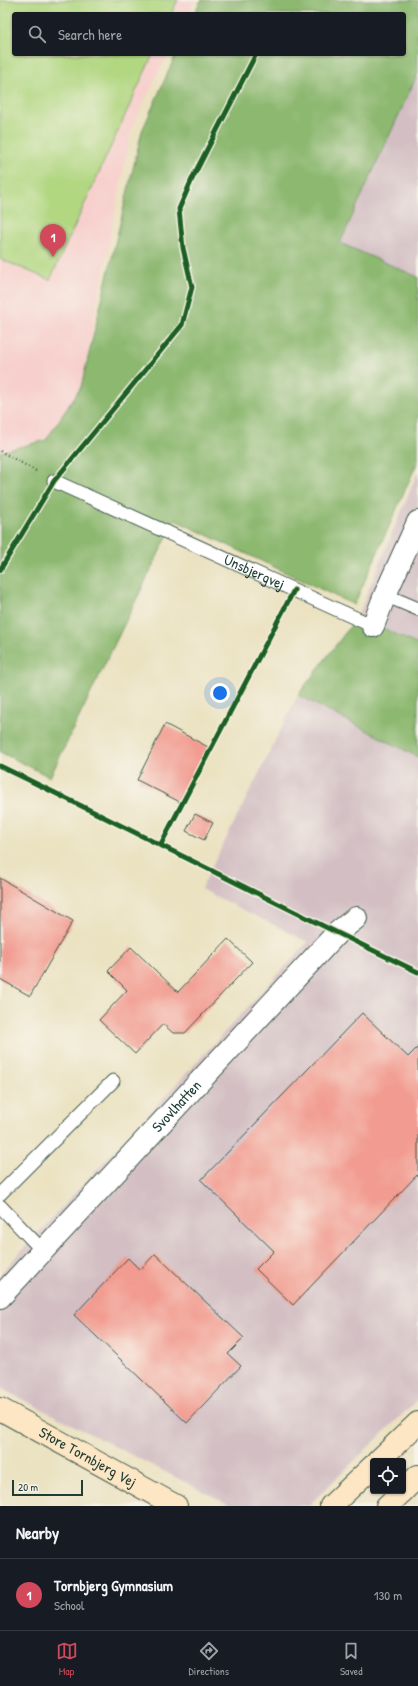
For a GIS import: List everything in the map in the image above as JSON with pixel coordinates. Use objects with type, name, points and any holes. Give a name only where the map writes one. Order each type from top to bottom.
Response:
[{"type":"street","name":"Unsbjergvej","points":[[373,626],[385,595],[418,522]]},
{"type":"street","name":"Svovlhatten","points":[[0,1297],[337,933],[356,918]]},
{"type":"street","name":"Store Tornbjerg Vej","points":[[0,1409],[176,1506]]},
{"type":"street","points":[[381,1458],[418,1423]]},
{"type":"street","points":[[331,1506],[370,1469]]},
{"type":"street","points":[[406,1488],[418,1476]]},
{"type":"street","points":[[387,1506],[400,1494]]},
{"type":"lane","name":"Unsbjergvej","points":[[54,481],[373,626]]},
{"type":"lane","points":[[385,595],[418,609]]},
{"type":"lane","points":[[0,1194],[113,1080]]},
{"type":"lane","points":[[0,1206],[43,1251]]},
{"type":"path","points":[[0,451],[54,481]]},
{"type":"shaded area","points":[[0,0],[195,0],[189,12],[12,12],[12,56],[167,56],[132,126],[81,387],[46,440],[0,452]]},
{"type":"shaded area","points":[[418,73],[418,277],[340,244]]},
{"type":"shaded area","points":[[418,471],[418,645],[358,616]]},
{"type":"shaded area","points":[[298,695],[418,757],[418,1399],[308,1506],[232,1506],[0,1388],[0,1274],[308,942],[201,889]]},
{"type":"green space","points":[[0,0],[178,0],[172,12],[12,12],[12,56],[152,56],[50,280],[0,259]]},
{"type":"green space","points":[[201,0],[418,0],[418,73],[340,243],[418,277],[418,461],[354,605],[175,520],[50,777],[0,752],[0,452],[46,440],[81,387],[142,131],[175,56],[406,56],[406,12],[195,12]]},
{"type":"green space","points":[[358,616],[418,645],[418,757],[298,695]]},
{"type":"building","points":[[165,724],[208,747],[180,802],[137,780]]},
{"type":"building","points":[[195,814],[213,823],[204,840],[186,831]]},
{"type":"building","points":[[0,878],[73,921],[30,996],[0,979]]},
{"type":"building","points":[[228,939],[252,962],[185,1033],[173,1033],[163,1024],[135,1054],[99,1020],[127,990],[108,971],[131,947],[178,992]]},
{"type":"building","points":[[362,1013],[408,1057],[418,1047],[418,1174],[293,1305],[256,1269],[274,1251],[201,1180]]},
{"type":"building","points":[[155,1254],[244,1338],[228,1354],[241,1366],[187,1423],[74,1315],[128,1258],[140,1270]]},
{"type":"cycle path","points":[[0,570],[54,481],[182,325],[192,287],[183,248],[179,209],[193,177],[255,56]]},
{"type":"cycle path","points":[[161,844],[294,590]]},
{"type":"cycle path","points":[[0,766],[418,972]]},
{"type":"place","name":"Tornbjerg Gymnasium","points":[[53,257]]}]
